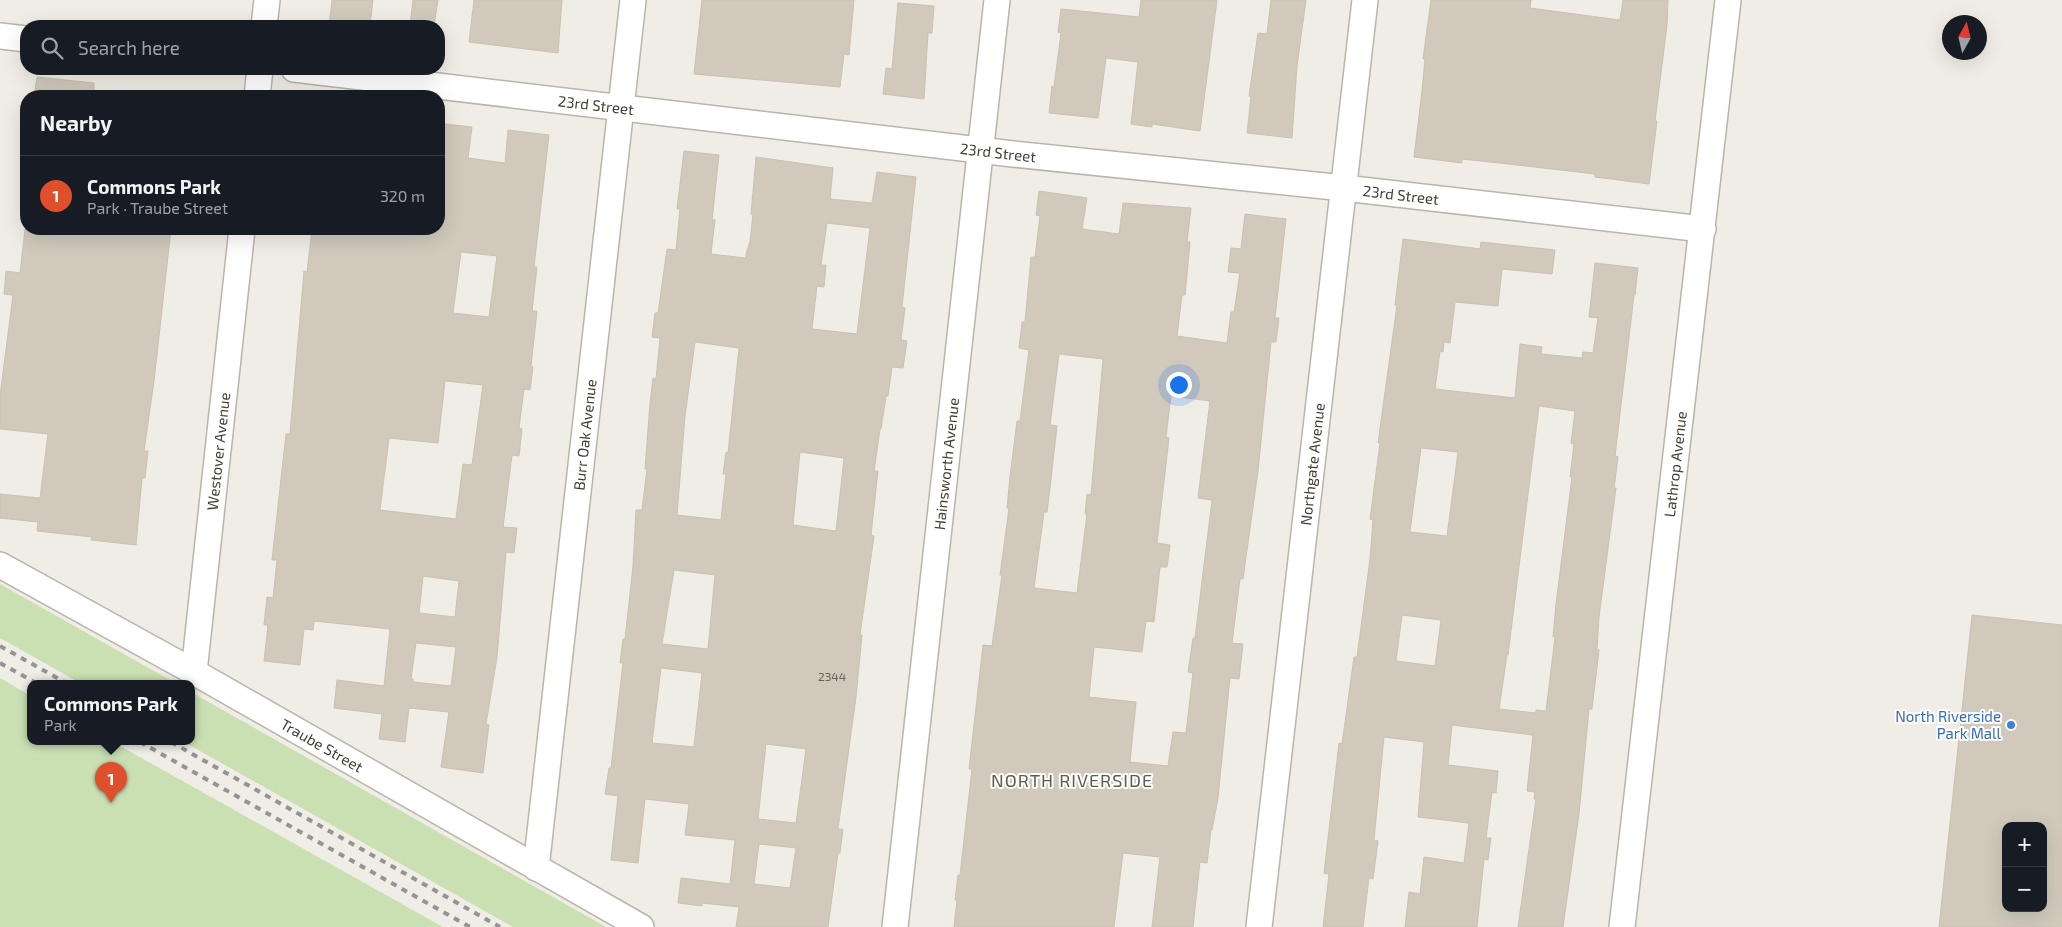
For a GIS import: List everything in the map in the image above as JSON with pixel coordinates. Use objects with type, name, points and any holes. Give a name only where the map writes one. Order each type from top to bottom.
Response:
[{"type":"street","points":[[265,20],[267,0]]},
{"type":"street","name":"Burr Oak Avenue","points":[[536,868],[633,0]]},
{"type":"street","name":"Hainsworth Avenue","points":[[895,927],[997,0]]},
{"type":"street","name":"Northgate Avenue","points":[[1259,927],[1364,0]]},
{"type":"street","name":"Lathrop Avenue","points":[[1622,927],[1728,0]]},
{"type":"street","points":[[0,36],[20,38]]},
{"type":"street","points":[[258,90],[259,75]]},
{"type":"street","name":"23rd Street","points":[[346,75],[981,150],[1344,188],[1703,229]]},
{"type":"street","name":"Westover Avenue","points":[[194,672],[241,235]]},
{"type":"street","name":"Traube Street","points":[[0,565],[194,672],[641,927]]},
{"type":"green space","points":[[0,584],[170,680],[75,680],[0,638]]},
{"type":"green space","points":[[0,678],[27,694],[27,745],[118,745],[443,927],[0,927]]},
{"type":"green space","points":[[195,694],[606,927],[513,927],[189,745],[195,745]]},
{"type":"building","points":[[332,0],[373,0],[371,20],[330,20]]},
{"type":"building","points":[[413,0],[438,0],[435,20],[411,20]]},
{"type":"building","points":[[474,0],[562,0],[558,53],[469,42]]},
{"type":"building","points":[[702,0],[854,0],[849,55],[844,54],[840,87],[694,74]]},
{"type":"building","points":[[1141,0],[1217,0],[1200,131],[1152,124],[1152,127],[1131,124],[1138,62],[1106,58],[1098,118],[1049,113],[1061,33],[1058,32],[1061,9],[1139,17]]},
{"type":"building","points":[[1271,0],[1306,0],[1297,66],[1292,138],[1247,133],[1251,97],[1249,96],[1258,33],[1267,34]]},
{"type":"building","points":[[1431,0],[1531,0],[1530,8],[1620,20],[1623,0],[1668,0],[1667,25],[1649,184],[1595,177],[1595,174],[1517,165],[1462,159],[1462,163],[1414,157],[1425,59],[1423,59]]},
{"type":"building","points":[[898,3],[934,6],[932,33],[928,33],[924,99],[883,94],[886,68],[892,69]]},
{"type":"building","points":[[37,77],[94,83],[94,90],[35,90]]},
{"type":"building","points":[[445,124],[472,127],[468,158],[505,163],[508,130],[549,135],[534,267],[537,267],[532,311],[537,311],[531,366],[533,367],[530,390],[524,389],[519,428],[522,429],[519,456],[512,455],[503,527],[517,528],[514,553],[506,552],[497,657],[486,724],[489,725],[483,773],[441,767],[449,712],[409,708],[405,742],[379,739],[382,714],[334,708],[337,680],[384,686],[390,629],[314,621],[313,630],[304,629],[300,665],[264,661],[268,625],[264,625],[267,597],[273,598],[277,560],[272,560],[286,434],[290,434],[304,271],[307,272],[311,235],[445,235]],"holes":[[[461,252],[497,256],[489,317],[453,313]],[[445,381],[483,385],[472,465],[463,464],[456,519],[380,510],[389,438],[438,443]],[[423,576],[459,581],[455,617],[419,613]],[[416,643],[456,647],[451,686],[413,682],[413,679],[411,679]]]},
{"type":"building","points":[[684,151],[719,155],[712,220],[715,220],[711,254],[745,258],[750,241],[753,215],[751,214],[756,157],[833,168],[830,199],[872,203],[877,172],[916,177],[902,307],[905,308],[901,340],[907,341],[903,368],[892,367],[874,471],[878,471],[871,535],[874,536],[860,635],[862,635],[856,697],[838,829],[843,829],[828,927],[736,927],[739,907],[702,903],[702,906],[678,903],[681,878],[730,884],[735,840],[685,835],[689,804],[645,799],[638,863],[611,860],[618,796],[605,794],[609,768],[611,768],[623,663],[620,663],[623,639],[625,639],[633,566],[636,510],[642,510],[647,469],[645,469],[650,403],[653,378],[656,379],[660,338],[652,337],[655,313],[658,313],[667,249],[676,250],[680,209],[677,209]],"holes":[[[827,223],[870,228],[857,334],[812,329],[817,286],[824,287],[826,265],[821,265]],[[695,342],[739,348],[728,453],[726,452],[723,474],[726,474],[721,520],[677,515],[685,416]],[[800,452],[844,458],[836,531],[793,525]],[[674,570],[715,575],[708,649],[662,644]],[[661,668],[702,673],[694,747],[652,743]],[[766,744],[806,749],[796,823],[758,819]],[[759,844],[796,848],[790,888],[754,884]]]},
{"type":"building","points":[[1039,191],[1087,198],[1082,229],[1119,234],[1123,203],[1191,208],[1187,242],[1190,242],[1185,295],[1182,295],[1177,336],[1227,343],[1231,312],[1234,312],[1240,273],[1228,272],[1231,248],[1241,249],[1245,214],[1286,219],[1275,318],[1279,318],[1276,342],[1271,342],[1258,471],[1243,579],[1240,579],[1232,643],[1243,644],[1239,679],[1230,678],[1218,798],[1211,830],[1207,863],[1200,862],[1193,927],[1152,927],[1160,857],[1123,853],[1114,927],[954,927],[957,900],[955,900],[958,875],[960,875],[972,769],[969,769],[983,645],[992,646],[1002,575],[1000,575],[1009,508],[1007,508],[1017,421],[1020,421],[1029,350],[1019,348],[1022,322],[1025,322],[1031,257],[1035,257],[1040,216],[1036,215]],"holes":[[[1059,354],[1103,359],[1091,495],[1087,494],[1085,514],[1087,514],[1077,593],[1034,588],[1044,512],[1047,512],[1057,426],[1050,425]],[[1171,396],[1210,401],[1198,498],[1212,500],[1195,638],[1193,638],[1188,672],[1193,673],[1186,733],[1173,732],[1168,766],[1130,762],[1136,702],[1089,697],[1094,647],[1142,652],[1146,621],[1154,622],[1160,567],[1167,567],[1170,545],[1157,543],[1169,438],[1166,437]]]},
{"type":"building","points":[[24,235],[170,235],[144,451],[148,451],[145,478],[142,478],[136,545],[91,540],[92,537],[37,531],[38,522],[0,518],[0,494],[40,498],[48,434],[0,429],[0,396],[13,295],[4,294],[6,271],[20,273]]},
{"type":"building","points":[[1403,239],[1480,249],[1481,242],[1555,250],[1552,274],[1502,269],[1498,306],[1455,302],[1450,343],[1444,342],[1443,352],[1440,351],[1435,389],[1515,398],[1520,344],[1542,347],[1541,354],[1582,358],[1583,352],[1593,353],[1598,318],[1589,317],[1595,263],[1638,268],[1615,456],[1618,457],[1614,488],[1616,488],[1599,617],[1597,649],[1599,650],[1592,709],[1589,709],[1579,814],[1563,927],[1518,927],[1536,799],[1534,799],[1535,792],[1527,791],[1533,735],[1452,725],[1448,765],[1498,771],[1496,793],[1492,792],[1486,838],[1491,838],[1488,860],[1484,859],[1477,927],[1405,927],[1409,892],[1420,894],[1424,857],[1464,863],[1469,823],[1418,817],[1424,742],[1384,737],[1374,840],[1378,841],[1373,879],[1369,878],[1363,927],[1323,927],[1329,874],[1324,873],[1339,743],[1342,744],[1354,657],[1357,657],[1370,559],[1373,520],[1370,519],[1380,443],[1378,443],[1397,305],[1395,305]],"holes":[[[1539,406],[1575,411],[1571,443],[1574,444],[1570,477],[1572,477],[1556,604],[1553,637],[1555,637],[1546,711],[1536,710],[1536,713],[1499,709],[1508,655]],[[1421,448],[1458,452],[1447,536],[1410,532]],[[1402,615],[1441,620],[1435,666],[1396,661]]]},
{"type":"building","name":"North Riverside Park Mall","points":[[1972,615],[2062,625],[2062,927],[1939,927]]},
{"type":"railway","points":[[0,646],[61,680]]},
{"type":"railway","points":[[0,663],[31,680]]},
{"type":"railway","points":[[145,745],[470,927]]},
{"type":"railway","points":[[176,745],[500,927]]},
{"type":"place","name":"North Riverside Park Mall","points":[[2011,725]]},
{"type":"place","name":"Commons Park","points":[[111,803]]},
{"type":"district","name":"NORTH RIVERSIDE","points":[[1072,780]]}]
